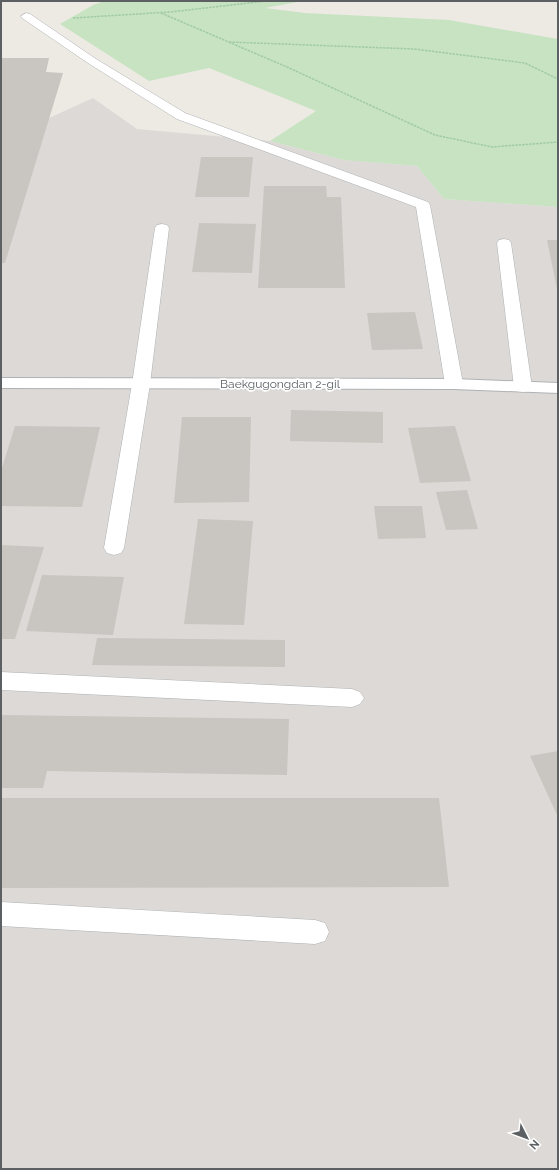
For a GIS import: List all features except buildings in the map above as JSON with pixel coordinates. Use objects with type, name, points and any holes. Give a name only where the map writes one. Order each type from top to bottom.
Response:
[{"type":"street","name":"Baekgugongdan 2-gil","points":[[1,383],[454,384],[558,388]]},
{"type":"lane","points":[[26,16],[92,61],[180,116],[423,205],[454,384]]},
{"type":"lane","points":[[114,548],[141,384],[162,228]]},
{"type":"lane","points":[[504,243],[523,387]]},
{"type":"lane","points":[[1,681],[352,698]]},
{"type":"lane","points":[[1,914],[315,932]]},
{"type":"path","points":[[26,16],[65,19],[161,13],[266,1]]},
{"type":"path","points":[[161,13],[435,136],[492,147],[558,142]]},
{"type":"path","points":[[226,42],[414,49],[525,63],[558,79]]},
{"type":"shaded area","points":[[93,98],[137,129],[270,141],[344,160],[417,166],[444,199],[558,207],[558,1169],[1,1169],[1,140]]},
{"type":"green space","points":[[104,1],[303,1],[265,8],[305,13],[449,20],[558,39],[558,207],[444,199],[417,166],[344,160],[270,141],[316,111],[209,68],[149,81],[60,24],[93,5]]}]
